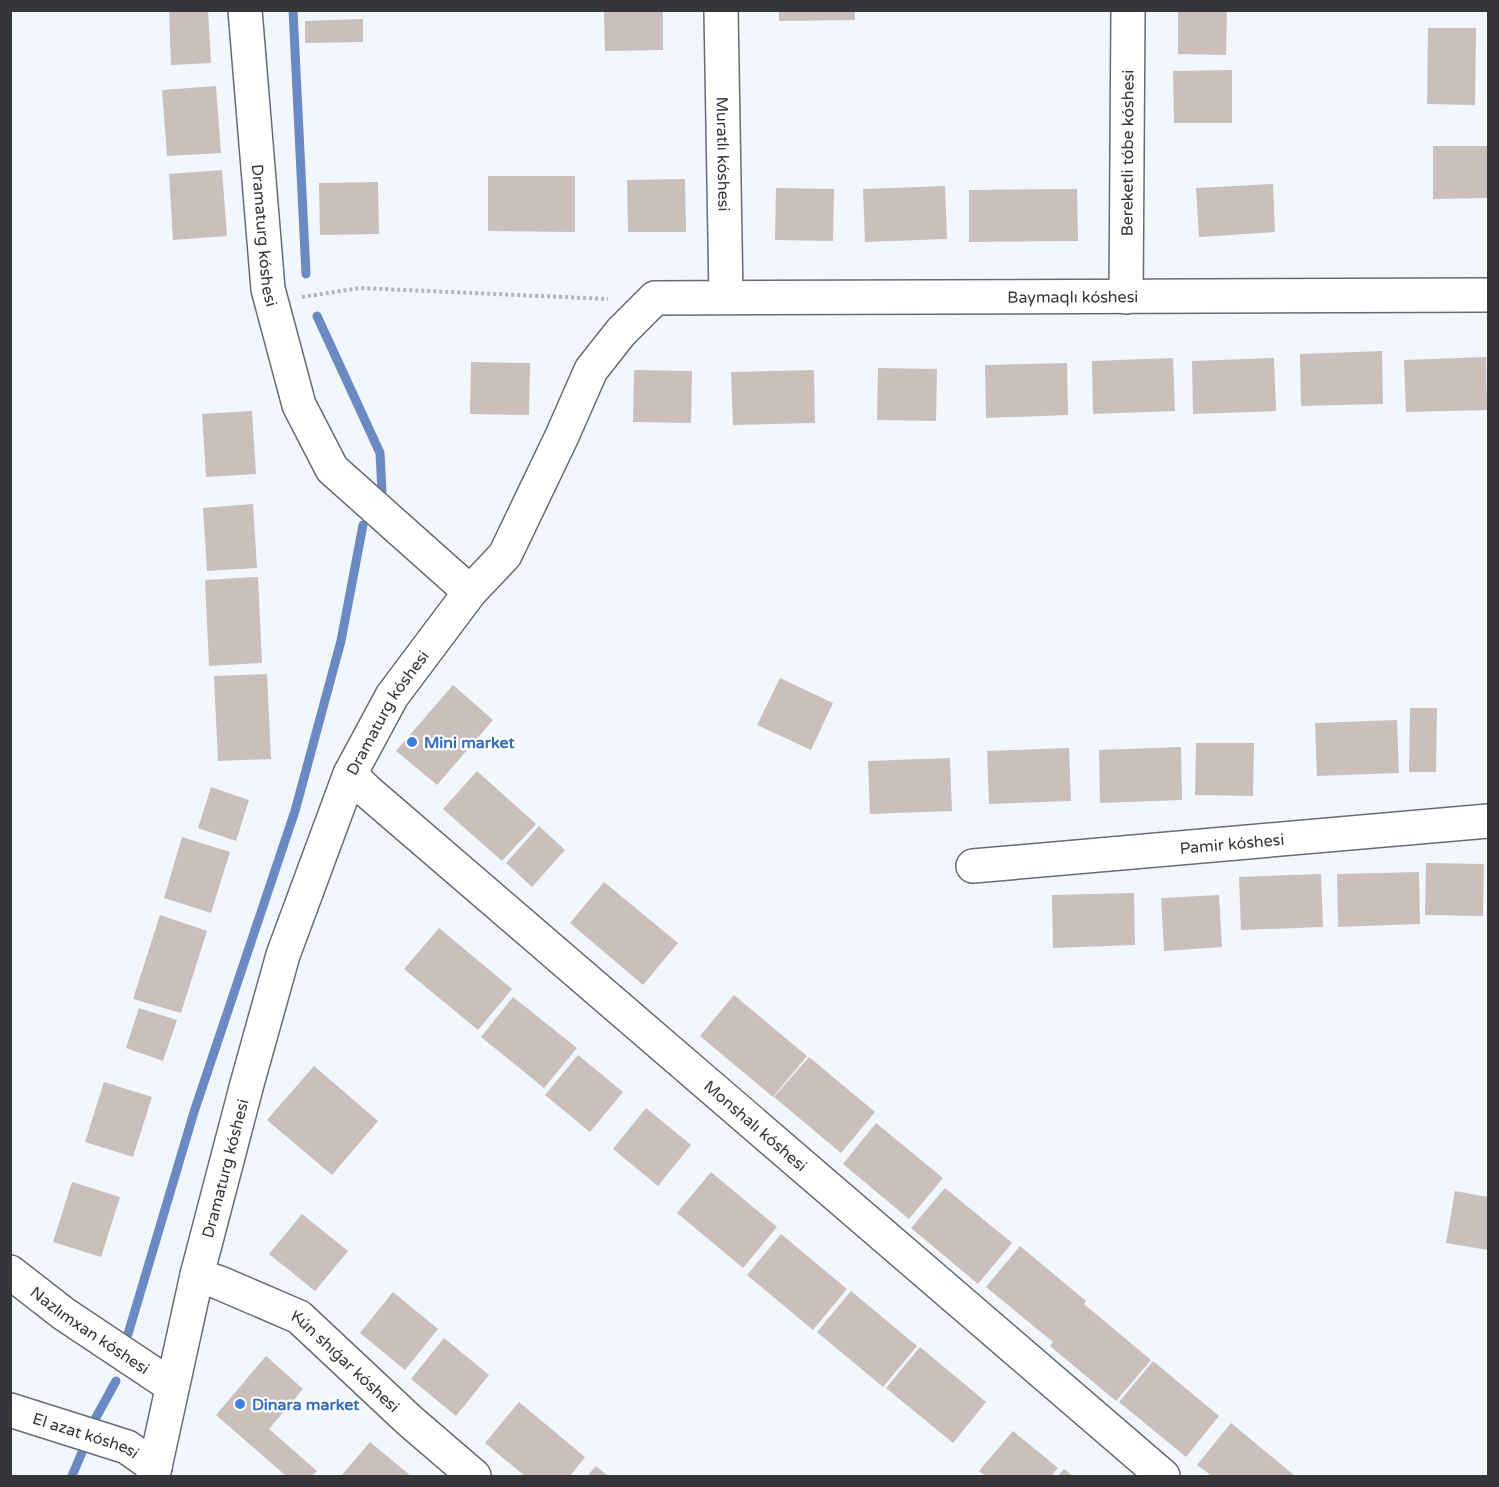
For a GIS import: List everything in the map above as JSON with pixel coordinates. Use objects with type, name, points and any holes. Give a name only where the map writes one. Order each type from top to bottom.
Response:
[{"type":"street","name":"Dramaturg kóshesi","points":[[154,1472],[197,1275],[283,955],[350,774],[392,696],[470,592],[332,469],[299,405],[268,289],[245,10]]},
{"type":"street","name":"Muratlı kóshesi","points":[[721,10],[726,297]]},
{"type":"street","name":"Bereketli tóbe kóshesi","points":[[1126,297],[1128,10]]},
{"type":"street","name":"Baymaqlı kóshesi","points":[[470,592],[505,555],[591,370],[621,332],[655,298],[1488,295]]},
{"type":"street","name":"Monshalı kóshesi","points":[[350,774],[1163,1476]]},
{"type":"street","name":"Pamir kóshesi","points":[[973,866],[1488,821]]},
{"type":"street","name":"Nazlımxan kóshesi","points":[[10,1272],[64,1314],[172,1386]]},
{"type":"street","name":"Kún shıǵar kóshesi","points":[[197,1275],[299,1317],[410,1421],[474,1476]]},
{"type":"street","name":"El azat kóshesi","points":[[10,1410],[127,1447],[154,1472]]},
{"type":"path","points":[[271,300],[360,288],[608,299]]},
{"type":"building","points":[[169,10],[208,10],[211,63],[171,65]]},
{"type":"building","points":[[604,10],[663,10],[663,50],[605,51]]},
{"type":"building","points":[[779,10],[855,10],[855,20],[779,21]]},
{"type":"building","points":[[1178,10],[1227,10],[1226,55],[1178,54]]},
{"type":"building","points":[[363,19],[363,42],[305,43],[305,21]]},
{"type":"building","points":[[1428,28],[1476,28],[1475,105],[1427,104]]},
{"type":"building","points":[[1232,70],[1232,123],[1174,123],[1173,71]]},
{"type":"building","points":[[216,86],[221,153],[167,156],[162,90]]},
{"type":"building","points":[[1433,146],[1488,146],[1488,198],[1433,199]]},
{"type":"building","points":[[222,170],[227,236],[173,240],[169,174]]},
{"type":"building","points":[[488,176],[575,176],[575,232],[488,231]]},
{"type":"building","points":[[685,179],[686,232],[628,232],[627,180]]},
{"type":"building","points":[[378,182],[379,234],[320,235],[319,183]]},
{"type":"building","points":[[1273,184],[1275,232],[1199,237],[1196,188]]},
{"type":"building","points":[[945,186],[947,239],[865,242],[863,189]]},
{"type":"building","points":[[776,188],[834,189],[833,241],[775,240]]},
{"type":"building","points":[[1077,189],[1078,241],[969,242],[969,190]]},
{"type":"building","points":[[1382,351],[1383,404],[1301,406],[1300,354]]},
{"type":"building","points":[[1486,357],[1487,410],[1406,412],[1404,360]]},
{"type":"building","points":[[1173,358],[1175,411],[1093,414],[1092,361]]},
{"type":"building","points":[[1274,358],[1276,411],[1193,414],[1192,361]]},
{"type":"building","points":[[471,362],[530,363],[529,415],[470,414]]},
{"type":"building","points":[[1067,363],[1068,415],[986,418],[985,365]]},
{"type":"building","points":[[878,368],[937,369],[936,421],[877,420]]},
{"type":"building","points":[[634,370],[692,371],[691,423],[633,422]]},
{"type":"building","points":[[814,370],[815,423],[733,425],[731,372]]},
{"type":"building","points":[[252,411],[256,474],[206,477],[202,414]]},
{"type":"building","points":[[253,504],[257,568],[207,571],[203,508]]},
{"type":"building","points":[[258,577],[262,663],[209,666],[205,580]]},
{"type":"building","points":[[267,674],[271,759],[218,761],[214,676]]},
{"type":"building","points":[[780,678],[833,703],[811,750],[757,725]]},
{"type":"building","points":[[453,685],[493,720],[437,785],[396,751]]},
{"type":"building","points":[[1410,708],[1437,708],[1436,772],[1409,772]]},
{"type":"building","points":[[1397,720],[1399,773],[1317,776],[1315,723]]},
{"type":"building","points":[[1196,743],[1254,743],[1253,796],[1195,795]]},
{"type":"building","points":[[1181,747],[1182,800],[1100,803],[1099,750]]},
{"type":"building","points":[[1069,748],[1071,801],[989,804],[987,751]]},
{"type":"building","points":[[950,758],[952,811],[870,814],[868,761]]},
{"type":"building","points":[[477,771],[536,824],[502,861],[443,809]]},
{"type":"building","points":[[211,787],[249,800],[236,841],[198,828]]},
{"type":"building","points":[[539,826],[565,850],[532,887],[506,863]]},
{"type":"building","points":[[182,837],[230,852],[211,913],[164,898]]},
{"type":"building","points":[[1426,863],[1484,864],[1483,916],[1425,915]]},
{"type":"building","points":[[1419,872],[1420,924],[1338,927],[1337,874]]},
{"type":"building","points":[[1321,874],[1323,927],[1241,930],[1239,877]]},
{"type":"building","points":[[604,882],[678,943],[643,985],[570,923]]},
{"type":"building","points":[[1134,893],[1135,945],[1053,948],[1052,895]]},
{"type":"building","points":[[1219,895],[1222,947],[1164,951],[1161,898]]},
{"type":"building","points":[[160,915],[207,931],[181,1013],[133,999]]},
{"type":"building","points":[[439,928],[512,989],[478,1030],[404,969]]},
{"type":"building","points":[[734,995],[807,1056],[773,1097],[700,1036]]},
{"type":"building","points":[[513,997],[577,1048],[544,1088],[481,1037]]},
{"type":"building","points":[[139,1008],[177,1020],[163,1061],[126,1048]]},
{"type":"building","points":[[578,1055],[623,1092],[590,1132],[545,1095]]},
{"type":"building","points":[[809,1057],[875,1112],[841,1153],[774,1097]]},
{"type":"building","points":[[314,1066],[378,1121],[332,1175],[267,1120]]},
{"type":"building","points":[[104,1082],[152,1097],[133,1157],[85,1142]]},
{"type":"building","points":[[646,1108],[691,1145],[658,1186],[613,1149]]},
{"type":"building","points":[[876,1123],[943,1178],[909,1219],[843,1164]]},
{"type":"building","points":[[711,1172],[777,1227],[743,1268],[677,1213]]},
{"type":"building","points":[[72,1182],[120,1197],[101,1257],[53,1242]]},
{"type":"building","points":[[945,1188],[1012,1243],[978,1284],[911,1228]]},
{"type":"building","points":[[1455,1191],[1488,1197],[1488,1250],[1446,1243]]},
{"type":"building","points":[[302,1214],[348,1251],[315,1291],[269,1254]]},
{"type":"building","points":[[781,1234],[847,1289],[813,1330],[747,1275]]},
{"type":"building","points":[[1020,1246],[1086,1301],[1084,1304],[1151,1360],[1116,1401],[1050,1346],[1053,1342],[986,1287]]},
{"type":"building","points":[[851,1291],[917,1346],[883,1387],[817,1332]]},
{"type":"building","points":[[393,1292],[438,1329],[405,1370],[360,1333]]},
{"type":"building","points":[[444,1338],[489,1375],[456,1416],[411,1379]]},
{"type":"building","points":[[920,1347],[986,1402],[953,1443],[886,1388]]},
{"type":"building","points":[[266,1356],[303,1389],[269,1429],[317,1471],[312,1476],[286,1476],[216,1415]]},
{"type":"building","points":[[1153,1361],[1219,1416],[1186,1457],[1119,1402]]},
{"type":"building","points":[[519,1402],[585,1457],[570,1476],[525,1476],[485,1443]]},
{"type":"building","points":[[1231,1423],[1295,1476],[1212,1476],[1197,1465]]},
{"type":"building","points":[[1013,1431],[1058,1468],[1051,1476],[986,1476],[979,1471]]},
{"type":"building","points":[[370,1442],[411,1476],[341,1476]]},
{"type":"building","points":[[596,1466],[608,1476],[587,1476]]},
{"type":"building","points":[[1064,1469],[1073,1476],[1058,1476]]},
{"type":"waterway","points":[[293,10],[306,274]]},
{"type":"waterway","points":[[317,316],[380,453],[382,492]]},
{"type":"waterway","points":[[128,1334],[194,1112],[295,811],[341,641],[363,525]]},
{"type":"waterway","points":[[94,1421],[116,1381]]},
{"type":"waterway","points":[[72,1476],[83,1450]]},
{"type":"place","name":"Mini market","points":[[412,742]]},
{"type":"place","name":"Dinara market","points":[[240,1404]]}]
